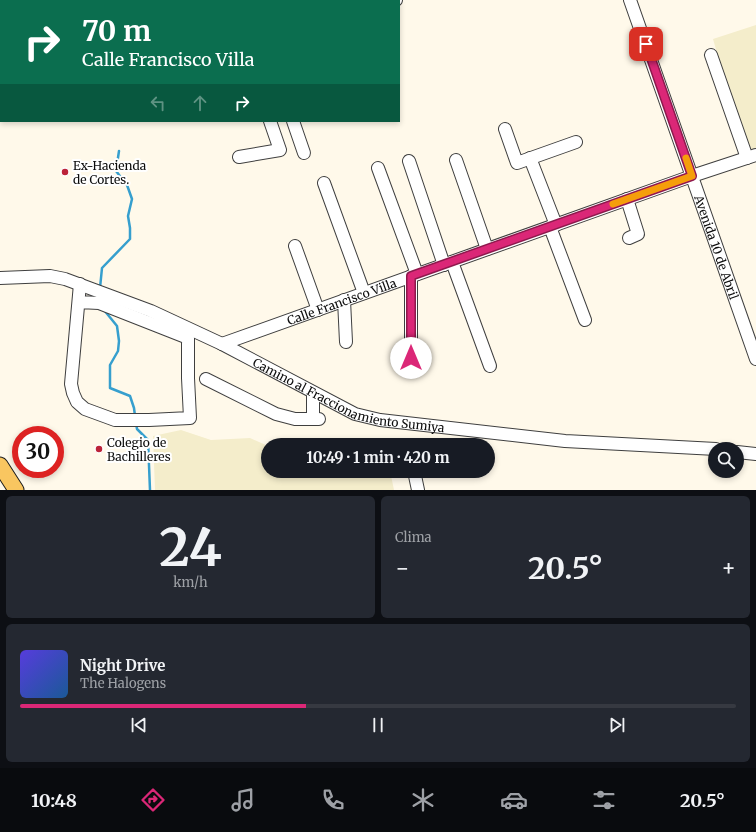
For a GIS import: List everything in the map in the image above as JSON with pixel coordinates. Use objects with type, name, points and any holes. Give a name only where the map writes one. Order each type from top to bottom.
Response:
[{"type":"main road","points":[[0,465],[16,490]]},
{"type":"street","name":"Avenida 10 de Abril","points":[[630,0],[756,359]]},
{"type":"street","points":[[711,55],[751,156]]},
{"type":"street","points":[[239,157],[280,150],[270,122]]},
{"type":"street","points":[[293,122],[304,153]]},
{"type":"street","points":[[505,129],[517,162],[576,142]]},
{"type":"street","name":"Calle Francisco Villa","points":[[222,344],[751,156]]},
{"type":"street","points":[[530,158],[585,320]]},
{"type":"street","points":[[456,160],[487,249]]},
{"type":"street","points":[[409,161],[448,263],[490,366]]},
{"type":"street","points":[[378,168],[414,275],[411,358]]},
{"type":"street","points":[[324,183],[364,293]]},
{"type":"street","points":[[627,199],[638,234],[629,238]]},
{"type":"street","points":[[295,246],[318,310]]},
{"type":"street","name":"Camino al Fraccionamiento Sumiya","points":[[0,278],[50,276],[65,279],[151,311],[222,344],[355,414],[380,420],[565,441],[708,449]]},
{"type":"street","points":[[79,302],[99,303],[188,338],[190,418],[115,420],[85,409],[77,402],[71,384],[80,284]]},
{"type":"street","points":[[344,300],[346,342]]},
{"type":"street","points":[[206,379],[276,414],[295,419],[316,419],[313,393]]},
{"type":"street","points":[[744,453],[756,454]]},
{"type":"street","points":[[415,478],[418,490]]},
{"type":"shaded area","points":[[756,25],[756,152],[746,155],[713,39]]},
{"type":"shaded area","points":[[181,430],[211,440],[250,438],[261,443],[261,478],[391,478],[394,490],[155,490],[153,436]]},
{"type":"waterway","points":[[100,288],[102,268],[130,239],[128,216],[132,199],[127,185],[116,171],[119,151]]},
{"type":"waterway","points":[[104,310],[117,326],[119,341],[118,351],[110,365],[110,388],[130,396],[135,416]]},
{"type":"waterway","points":[[136,423],[137,429],[148,440],[150,490]]},
{"type":"slow traffic","points":[[613,204],[692,176],[686,158]]},
{"type":"place","name":"Ex-Hacienda de Cortes.","points":[[65,172]]},
{"type":"place","name":"Colegio de Bachilleres","points":[[99,449]]},
{"type":"route","points":[[411,358],[411,276],[692,176],[646,44]]}]
